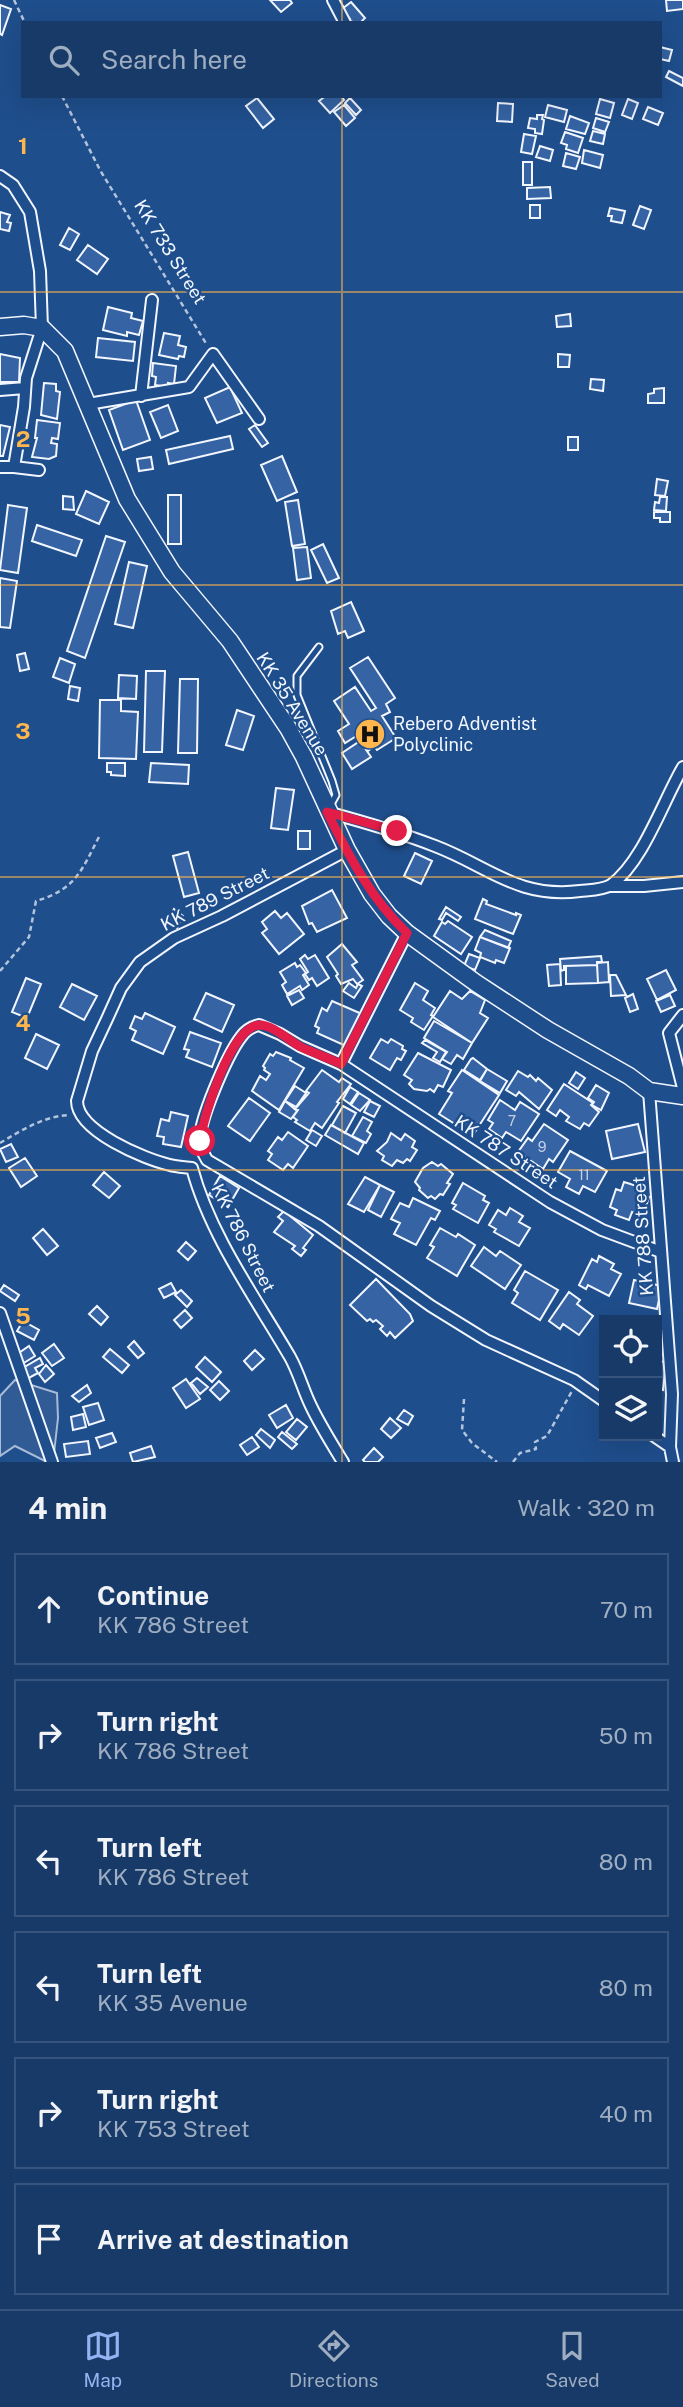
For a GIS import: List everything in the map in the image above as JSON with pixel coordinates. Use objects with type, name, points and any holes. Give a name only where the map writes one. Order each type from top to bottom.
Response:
[{"type":"main road","points":[[0,327],[24,325],[42,328]]},
{"type":"main road","name":"KK 35 Avenue","points":[[42,328],[65,351],[127,499],[172,572],[230,641],[288,728],[347,850],[372,894],[389,916],[407,933],[476,983],[548,1030],[629,1076],[649,1091],[683,1096]]},
{"type":"street","points":[[333,0],[344,21]]},
{"type":"street","points":[[0,176],[13,185],[30,212],[39,257],[42,328],[32,355],[25,388],[14,467]]},
{"type":"street","points":[[141,396],[152,300]]},
{"type":"street","points":[[88,404],[189,387],[213,354],[259,419]]},
{"type":"street","points":[[0,390],[25,388]]},
{"type":"street","points":[[0,467],[39,470]]},
{"type":"street","points":[[609,886],[628,868],[638,852],[683,766]]},
{"type":"street","points":[[327,812],[397,831],[451,852],[513,885],[561,894],[609,886],[683,882]]},
{"type":"street","name":"KK 789 Street","points":[[81,1115],[77,1101],[92,1051],[121,988],[140,962],[174,937],[222,916],[347,850]]},
{"type":"street","points":[[341,1064],[407,933]]},
{"type":"street","points":[[683,1015],[668,1033],[683,1088]]},
{"type":"street","name":"KK 786 Street","points":[[341,1064],[300,1046],[267,1027],[252,1027],[243,1034],[232,1050],[216,1083],[200,1141],[207,1160],[192,1168],[227,1250],[291,1359],[312,1407],[343,1462]]},
{"type":"street","name":"KK 787 Street","points":[[341,1064],[550,1202],[603,1230],[661,1252]]},
{"type":"street","name":"KK 788 Street","points":[[649,1091],[672,1394],[670,1447],[673,1462]]},
{"type":"street","points":[[81,1115],[103,1135],[122,1147],[170,1166],[192,1168]]},
{"type":"street","points":[[207,1160],[319,1226],[431,1306],[486,1340],[577,1382],[599,1397]]},
{"type":"street","points":[[0,1313],[52,1462]]},
{"type":"street","points":[[661,1441],[670,1447]]},
{"type":"lane","points":[[319,647],[297,676],[297,695],[336,795],[327,812]]},
{"type":"path","points":[[14,0],[24,21]]},
{"type":"path","name":"KK 733 Street","points":[[63,98],[100,170],[213,354]]},
{"type":"path","points":[[0,971],[29,937],[36,901],[55,895],[84,870],[100,835]]},
{"type":"path","points":[[0,1143],[32,1124],[61,1116],[81,1115]]},
{"type":"path","points":[[513,1462],[520,1453],[536,1449],[535,1442],[547,1436],[577,1382]]},
{"type":"path","points":[[464,1399],[462,1430],[472,1443],[497,1462]]},
{"type":"shaded area","points":[[15,1380],[57,1393],[58,1418],[53,1462],[47,1462],[15,1446],[0,1456],[0,1396]]},
{"type":"building","points":[[270,0],[290,0],[292,3],[281,12]]},
{"type":"building","points":[[666,0],[683,0],[683,9],[667,11]]},
{"type":"building","points":[[351,2],[365,18],[362,21],[347,21],[350,19],[342,9]]},
{"type":"building","points":[[0,5],[11,9],[2,35],[0,34]]},
{"type":"building","points":[[662,48],[672,50],[669,61],[662,59]]},
{"type":"building","points":[[669,71],[683,78],[683,86],[666,77]]},
{"type":"building","points":[[257,98],[274,119],[263,128],[246,106]]},
{"type":"building","points":[[323,98],[344,100],[330,113],[319,101]]},
{"type":"building","points":[[350,98],[361,110],[356,115],[345,103]]},
{"type":"building","points":[[600,99],[614,103],[610,118],[596,114]]},
{"type":"building","points":[[628,99],[638,103],[632,119],[622,115]]},
{"type":"building","points":[[498,103],[513,104],[512,122],[497,121]]},
{"type":"building","points":[[344,105],[355,118],[346,126],[334,112]]},
{"type":"building","points":[[548,105],[567,110],[564,122],[545,117]]},
{"type":"building","points":[[648,107],[663,113],[658,125],[643,119]]},
{"type":"building","points":[[537,115],[543,115],[542,134],[528,128],[530,118],[537,119]]},
{"type":"building","points":[[570,116],[589,123],[585,134],[566,129]]},
{"type":"building","points":[[596,118],[609,122],[605,132],[593,128]]},
{"type":"building","points":[[593,131],[605,134],[603,144],[590,141]]},
{"type":"building","points":[[565,132],[583,138],[578,153],[566,149],[567,145],[561,143]]},
{"type":"building","points":[[524,134],[536,136],[532,154],[521,152]]},
{"type":"building","points":[[540,146],[553,150],[550,161],[536,157]]},
{"type":"building","points":[[584,150],[603,155],[600,168],[582,163]]},
{"type":"building","points":[[566,153],[580,157],[576,169],[563,166]]},
{"type":"building","points":[[523,162],[532,162],[532,185],[523,185]]},
{"type":"building","points":[[550,187],[551,198],[527,199],[527,188]]},
{"type":"building","points":[[530,205],[540,205],[540,218],[530,218]]},
{"type":"building","points":[[640,206],[651,210],[644,229],[633,225]]},
{"type":"building","points":[[610,208],[625,211],[622,223],[611,221],[612,216],[608,216]]},
{"type":"building","points":[[0,212],[10,215],[7,222],[11,223],[9,231],[0,229]]},
{"type":"building","points":[[69,228],[79,234],[70,250],[60,245]]},
{"type":"building","points":[[88,245],[108,259],[97,274],[77,260]]},
{"type":"building","points":[[108,307],[132,313],[131,318],[143,321],[139,335],[127,332],[127,336],[103,330]]},
{"type":"building","points":[[570,314],[571,326],[557,327],[556,316]]},
{"type":"building","points":[[164,333],[180,336],[178,345],[186,347],[184,357],[179,356],[178,359],[159,355]]},
{"type":"building","points":[[98,338],[135,342],[133,361],[96,357]]},
{"type":"building","points":[[0,354],[20,358],[19,382],[0,382]]},
{"type":"building","points":[[558,354],[570,355],[569,367],[558,367]]},
{"type":"building","points":[[153,363],[176,366],[174,384],[168,383],[168,387],[155,385],[156,377],[152,376]]},
{"type":"building","points":[[591,379],[604,380],[603,391],[590,389]]},
{"type":"building","points":[[44,383],[56,384],[56,391],[60,392],[57,419],[41,415]]},
{"type":"building","points":[[230,387],[242,413],[217,423],[205,398]]},
{"type":"building","points":[[664,388],[664,403],[648,403],[648,394],[654,393],[654,389]]},
{"type":"building","points":[[136,400],[150,440],[123,450],[109,410]]},
{"type":"building","points":[[168,405],[178,431],[161,438],[150,412]]},
{"type":"building","points":[[37,420],[60,423],[58,439],[52,438],[51,443],[57,444],[56,456],[49,459],[32,457],[37,438]]},
{"type":"building","points":[[0,425],[10,427],[3,456],[0,456]]},
{"type":"building","points":[[255,425],[268,443],[262,447],[249,429]]},
{"type":"building","points":[[230,436],[233,449],[169,464],[166,450]]},
{"type":"building","points":[[568,437],[578,437],[578,450],[568,450]]},
{"type":"building","points":[[282,456],[297,492],[277,501],[261,465]]},
{"type":"building","points":[[151,457],[153,469],[139,471],[137,459]]},
{"type":"building","points":[[657,479],[668,481],[665,496],[655,495]]},
{"type":"building","points":[[86,491],[109,502],[99,524],[76,514]]},
{"type":"building","points":[[168,495],[181,495],[181,544],[168,544]]},
{"type":"building","points":[[63,496],[73,497],[74,510],[63,509]]},
{"type":"building","points":[[660,497],[667,497],[666,511],[654,510],[655,502],[659,503]]},
{"type":"building","points":[[298,500],[305,544],[292,546],[285,502]]},
{"type":"building","points":[[8,505],[27,508],[18,573],[0,570]]},
{"type":"building","points":[[654,512],[670,512],[670,522],[660,522],[660,518],[654,518]]},
{"type":"building","points":[[37,525],[82,540],[76,556],[32,541]]},
{"type":"building","points":[[106,536],[125,542],[85,658],[67,651]]},
{"type":"building","points":[[323,544],[339,578],[327,583],[311,550]]},
{"type":"building","points":[[307,547],[311,578],[297,580],[293,548]]},
{"type":"building","points":[[129,562],[147,566],[133,628],[115,624]]},
{"type":"building","points":[[0,578],[17,581],[10,628],[0,627]]},
{"type":"building","points":[[351,602],[364,631],[348,638],[345,631],[338,634],[331,611]]},
{"type":"building","points":[[25,653],[29,669],[20,671],[17,655]]},
{"type":"building","points":[[368,657],[395,698],[386,704],[390,712],[382,716],[396,738],[377,750],[374,746],[368,751],[358,735],[345,743],[338,731],[349,724],[334,701],[355,687],[371,711],[376,708],[350,668]]},
{"type":"building","points":[[60,658],[75,664],[69,683],[53,677]]},
{"type":"building","points":[[146,671],[165,671],[162,752],[144,752]]},
{"type":"building","points":[[119,675],[137,676],[136,699],[118,698]]},
{"type":"building","points":[[180,679],[198,679],[197,753],[178,753]]},
{"type":"building","points":[[70,686],[80,688],[78,701],[68,699]]},
{"type":"building","points":[[100,700],[121,700],[121,711],[138,712],[136,759],[99,758]]},
{"type":"building","points":[[237,710],[254,716],[243,750],[226,745]]},
{"type":"building","points":[[360,741],[371,757],[352,769],[342,753]]},
{"type":"building","points":[[107,763],[125,763],[125,776],[111,775],[111,772],[107,772]]},
{"type":"building","points":[[151,763],[189,765],[188,784],[149,782]]},
{"type":"building","points":[[276,788],[294,790],[288,830],[271,828]]},
{"type":"building","points":[[298,831],[310,831],[310,849],[298,849]]},
{"type":"building","points":[[188,852],[199,893],[184,897],[173,856]]},
{"type":"building","points":[[415,853],[432,861],[421,884],[404,876]]},
{"type":"building","points":[[332,890],[347,918],[317,932],[312,923],[309,924],[302,906]]},
{"type":"building","points":[[483,899],[487,901],[486,904],[521,915],[513,934],[475,919]]},
{"type":"building","points":[[446,907],[461,917],[458,921],[446,913],[442,920],[439,919]]},
{"type":"building","points":[[174,909],[183,916],[177,928],[167,922]]},
{"type":"building","points":[[275,911],[281,918],[287,913],[304,934],[279,954],[262,933],[267,929],[262,922]]},
{"type":"building","points":[[448,921],[472,937],[461,954],[434,936],[442,922],[445,924]]},
{"type":"building","points":[[485,930],[511,941],[508,948],[480,937]]},
{"type":"building","points":[[480,937],[510,948],[504,963],[496,960],[495,963],[480,957],[481,953],[475,950]]},
{"type":"building","points":[[342,944],[357,962],[352,965],[363,980],[357,984],[353,979],[341,984],[327,957]]},
{"type":"building","points":[[469,954],[480,958],[475,970],[464,966]]},
{"type":"building","points":[[305,955],[308,959],[315,955],[329,978],[317,986],[312,978],[309,980],[305,974],[308,972],[300,959]]},
{"type":"building","points":[[601,956],[602,962],[597,962],[597,965],[564,966],[561,971],[560,959]]},
{"type":"building","points":[[608,962],[609,982],[598,983],[597,963]]},
{"type":"building","points":[[295,963],[306,973],[303,975],[309,985],[302,990],[300,986],[287,994],[282,985],[286,982],[280,972]]},
{"type":"building","points":[[560,964],[561,985],[549,986],[547,965]]},
{"type":"building","points":[[597,965],[598,983],[566,984],[566,966]]},
{"type":"building","points":[[666,970],[676,990],[657,1000],[647,979]]},
{"type":"building","points":[[610,975],[616,975],[626,995],[611,996]]},
{"type":"building","points":[[26,978],[41,984],[27,1018],[12,1012]]},
{"type":"building","points":[[349,983],[356,988],[358,984],[362,986],[354,998],[343,991]]},
{"type":"building","points":[[415,983],[428,991],[423,1000],[435,1008],[424,1030],[411,1022],[413,1018],[400,1010]]},
{"type":"building","points":[[72,984],[97,996],[84,1020],[60,1007]]},
{"type":"building","points":[[299,990],[304,998],[292,1005],[287,996]]},
{"type":"building","points":[[450,991],[462,999],[470,991],[485,1000],[480,1013],[488,1018],[472,1043],[433,1017]]},
{"type":"building","points":[[206,993],[234,1005],[222,1032],[194,1019]]},
{"type":"building","points":[[633,994],[638,1009],[630,1012],[625,998]]},
{"type":"building","points":[[670,995],[675,1006],[661,1012],[656,1001]]},
{"type":"building","points":[[332,1001],[362,1014],[348,1047],[317,1033],[319,1028],[315,1026],[322,1008],[327,1011]]},
{"type":"building","points":[[145,1013],[175,1027],[163,1054],[132,1040],[136,1031],[130,1028],[135,1016],[142,1019]]},
{"type":"building","points":[[434,1021],[472,1043],[463,1059],[457,1055],[451,1064],[442,1059],[447,1052],[424,1038]]},
{"type":"building","points":[[190,1032],[221,1043],[212,1067],[186,1057],[189,1050],[184,1049]]},
{"type":"building","points":[[36,1034],[59,1045],[47,1069],[25,1058]]},
{"type":"building","points":[[381,1039],[388,1043],[391,1039],[406,1051],[401,1060],[397,1058],[390,1070],[370,1058]]},
{"type":"building","points":[[425,1040],[446,1052],[440,1062],[433,1058],[437,1052],[422,1043]]},
{"type":"building","points":[[276,1052],[291,1058],[290,1060],[304,1068],[279,1110],[252,1091],[260,1076],[266,1080],[270,1074],[263,1066],[270,1054],[273,1056]]},
{"type":"building","points":[[418,1053],[451,1070],[443,1087],[438,1085],[434,1092],[430,1089],[414,1089],[409,1084],[412,1080],[404,1075]]},
{"type":"building","points":[[473,1058],[487,1069],[480,1080],[464,1070]]},
{"type":"building","points":[[487,1069],[507,1081],[500,1093],[480,1081]]},
{"type":"building","points":[[322,1070],[339,1082],[342,1078],[351,1084],[322,1128],[315,1123],[310,1131],[295,1122],[297,1120],[293,1117],[298,1110],[295,1109],[309,1093],[306,1091]]},
{"type":"building","points":[[462,1070],[499,1095],[475,1132],[468,1128],[466,1131],[439,1114],[452,1093],[448,1091]]},
{"type":"building","points":[[518,1071],[528,1077],[530,1075],[536,1081],[538,1078],[552,1090],[539,1109],[519,1092],[516,1096],[506,1090]]},
{"type":"building","points":[[576,1072],[585,1078],[578,1089],[569,1083]]},
{"type":"building","points":[[564,1084],[593,1103],[591,1105],[599,1112],[589,1126],[584,1123],[580,1129],[566,1121],[569,1117],[560,1110],[556,1116],[547,1110]]},
{"type":"building","points":[[596,1085],[609,1093],[601,1110],[592,1105],[594,1102],[588,1098]]},
{"type":"building","points":[[295,1086],[306,1093],[296,1107],[285,1101]]},
{"type":"building","points":[[350,1087],[358,1092],[350,1104],[343,1099]]},
{"type":"building","points":[[359,1093],[370,1100],[360,1111],[351,1105]]},
{"type":"building","points":[[249,1098],[270,1113],[250,1141],[228,1126]]},
{"type":"building","points":[[500,1100],[515,1110],[520,1102],[539,1114],[521,1141],[506,1132],[502,1138],[489,1129],[493,1123],[488,1120]]},
{"type":"building","points":[[285,1101],[297,1111],[291,1119],[279,1112]]},
{"type":"building","points":[[370,1101],[380,1106],[374,1117],[364,1112]]},
{"type":"building","points":[[343,1106],[356,1113],[345,1133],[332,1125]]},
{"type":"building","points":[[171,1112],[188,1116],[181,1147],[163,1144],[164,1137],[157,1136],[161,1119],[169,1121]]},
{"type":"building","points":[[363,1117],[372,1122],[367,1131],[371,1134],[366,1143],[352,1136]]},
{"type":"building","points":[[544,1124],[568,1140],[553,1162],[549,1159],[543,1169],[518,1152],[528,1138],[532,1141]]},
{"type":"building","points":[[638,1124],[645,1152],[612,1159],[606,1131]]},
{"type":"building","points":[[331,1125],[364,1143],[358,1154],[325,1135]]},
{"type":"building","points":[[312,1130],[322,1136],[316,1146],[306,1140]]},
{"type":"building","points":[[288,1132],[308,1146],[293,1168],[288,1164],[283,1170],[268,1160],[272,1154],[268,1151],[278,1137],[282,1140]]},
{"type":"building","points":[[391,1133],[401,1140],[405,1134],[415,1141],[412,1147],[417,1150],[410,1161],[407,1159],[403,1163],[397,1160],[392,1166],[382,1160],[384,1156],[377,1151],[387,1142]]},
{"type":"building","points":[[11,1144],[18,1157],[6,1162],[0,1149]]},
{"type":"building","points":[[570,1151],[607,1171],[595,1192],[583,1186],[579,1194],[566,1187],[570,1179],[558,1172]]},
{"type":"building","points":[[25,1158],[37,1176],[21,1187],[9,1168]]},
{"type":"building","points":[[432,1162],[438,1166],[441,1164],[453,1174],[443,1195],[440,1194],[435,1199],[431,1196],[428,1198],[415,1182],[423,1168]]},
{"type":"building","points":[[104,1172],[120,1186],[109,1198],[93,1185]]},
{"type":"building","points":[[220,1176],[239,1188],[228,1207],[209,1195]]},
{"type":"building","points":[[365,1177],[380,1185],[364,1212],[348,1204]]},
{"type":"building","points":[[624,1182],[640,1187],[638,1194],[649,1197],[643,1216],[632,1212],[629,1220],[615,1215],[617,1210],[610,1207],[616,1189],[621,1191]]},
{"type":"building","points":[[463,1183],[485,1196],[483,1200],[489,1203],[478,1223],[453,1209],[456,1205],[452,1203]]},
{"type":"building","points":[[380,1185],[394,1192],[381,1217],[368,1210]]},
{"type":"building","points":[[413,1198],[440,1211],[435,1220],[431,1218],[416,1245],[394,1234],[400,1223],[391,1219],[400,1203],[409,1207]]},
{"type":"building","points":[[510,1208],[523,1216],[519,1222],[530,1228],[519,1246],[494,1232],[496,1229],[489,1225],[498,1210],[506,1215]]},
{"type":"building","points":[[284,1211],[313,1235],[303,1248],[306,1250],[301,1256],[292,1249],[295,1246],[274,1232],[283,1221],[278,1217]]},
{"type":"building","points":[[440,1228],[456,1237],[458,1234],[475,1245],[457,1276],[427,1258],[434,1247],[430,1245]]},
{"type":"building","points":[[43,1229],[58,1246],[47,1255],[33,1238]]},
{"type":"building","points":[[186,1242],[196,1251],[188,1260],[178,1251]]},
{"type":"building","points":[[484,1247],[496,1256],[500,1251],[521,1265],[505,1289],[471,1266]]},
{"type":"building","points":[[599,1256],[614,1264],[611,1269],[621,1274],[609,1296],[588,1285],[586,1289],[579,1285],[592,1259],[597,1262]]},
{"type":"building","points":[[525,1271],[558,1290],[540,1320],[512,1303],[518,1293],[514,1290]]},
{"type":"building","points":[[376,1279],[410,1314],[413,1321],[395,1338],[390,1332],[387,1336],[380,1329],[383,1326],[376,1320],[367,1321],[350,1305]]},
{"type":"building","points":[[634,1280],[662,1286],[657,1309],[629,1303]]},
{"type":"building","points":[[171,1283],[176,1292],[164,1298],[159,1289]]},
{"type":"building","points":[[4,1285],[19,1295],[15,1301],[0,1291]]},
{"type":"building","points":[[181,1290],[192,1301],[187,1307],[175,1295]]},
{"type":"building","points":[[569,1292],[580,1300],[577,1304],[593,1316],[579,1335],[563,1324],[560,1329],[549,1321]]},
{"type":"building","points":[[97,1306],[108,1317],[101,1325],[89,1314]]},
{"type":"building","points":[[185,1310],[192,1318],[181,1328],[174,1320]]},
{"type":"building","points":[[23,1321],[39,1330],[34,1340],[17,1331]]},
{"type":"building","points":[[134,1341],[144,1353],[138,1358],[128,1347]]},
{"type":"building","points":[[54,1344],[64,1358],[52,1366],[42,1353]]},
{"type":"building","points":[[29,1346],[35,1356],[19,1366],[13,1357]]},
{"type":"building","points":[[110,1349],[129,1365],[122,1373],[103,1357]]},
{"type":"building","points":[[255,1350],[264,1359],[252,1370],[244,1361]]},
{"type":"building","points":[[205,1357],[221,1372],[212,1382],[196,1367]]},
{"type":"building","points":[[40,1358],[43,1364],[35,1368],[38,1373],[27,1379],[21,1369]]},
{"type":"building","points":[[662,1362],[666,1362],[662,1390]]},
{"type":"building","points":[[46,1365],[54,1374],[45,1382],[39,1374]]},
{"type":"building","points":[[197,1378],[208,1387],[200,1394],[191,1383]]},
{"type":"building","points":[[186,1379],[200,1399],[186,1408],[173,1388]]},
{"type":"building","points":[[219,1381],[229,1391],[220,1400],[210,1390]]},
{"type":"building","points":[[87,1385],[91,1393],[79,1402],[72,1396]]},
{"type":"building","points":[[98,1403],[104,1420],[89,1425],[83,1407]]},
{"type":"building","points":[[286,1405],[293,1418],[277,1428],[269,1415]]},
{"type":"building","points":[[404,1410],[413,1416],[408,1425],[397,1419]]},
{"type":"building","points":[[83,1414],[86,1427],[73,1430],[71,1417]]},
{"type":"building","points":[[390,1418],[401,1428],[391,1438],[381,1429]]},
{"type":"building","points":[[297,1419],[307,1427],[296,1440],[286,1432]]},
{"type":"building","points":[[261,1429],[275,1440],[270,1448],[256,1435]]},
{"type":"building","points":[[282,1432],[297,1444],[292,1449],[278,1437]]},
{"type":"building","points":[[112,1433],[116,1442],[100,1448],[96,1438]]},
{"type":"building","points":[[252,1437],[259,1447],[247,1455],[240,1445]]},
{"type":"building","points":[[88,1441],[90,1454],[66,1457],[64,1444]]},
{"type":"building","points":[[151,1446],[155,1457],[133,1462],[130,1453]]},
{"type":"building","points":[[374,1448],[383,1457],[378,1462],[365,1462],[363,1460]]},
{"type":"place","name":"Rebero Adventist Polyclinic","points":[[370,734]]},
{"type":"route","points":[[200,1141],[216,1083],[232,1050],[243,1034],[252,1027],[267,1027],[300,1046],[341,1064],[407,933],[372,894],[327,812],[397,831]]}]
